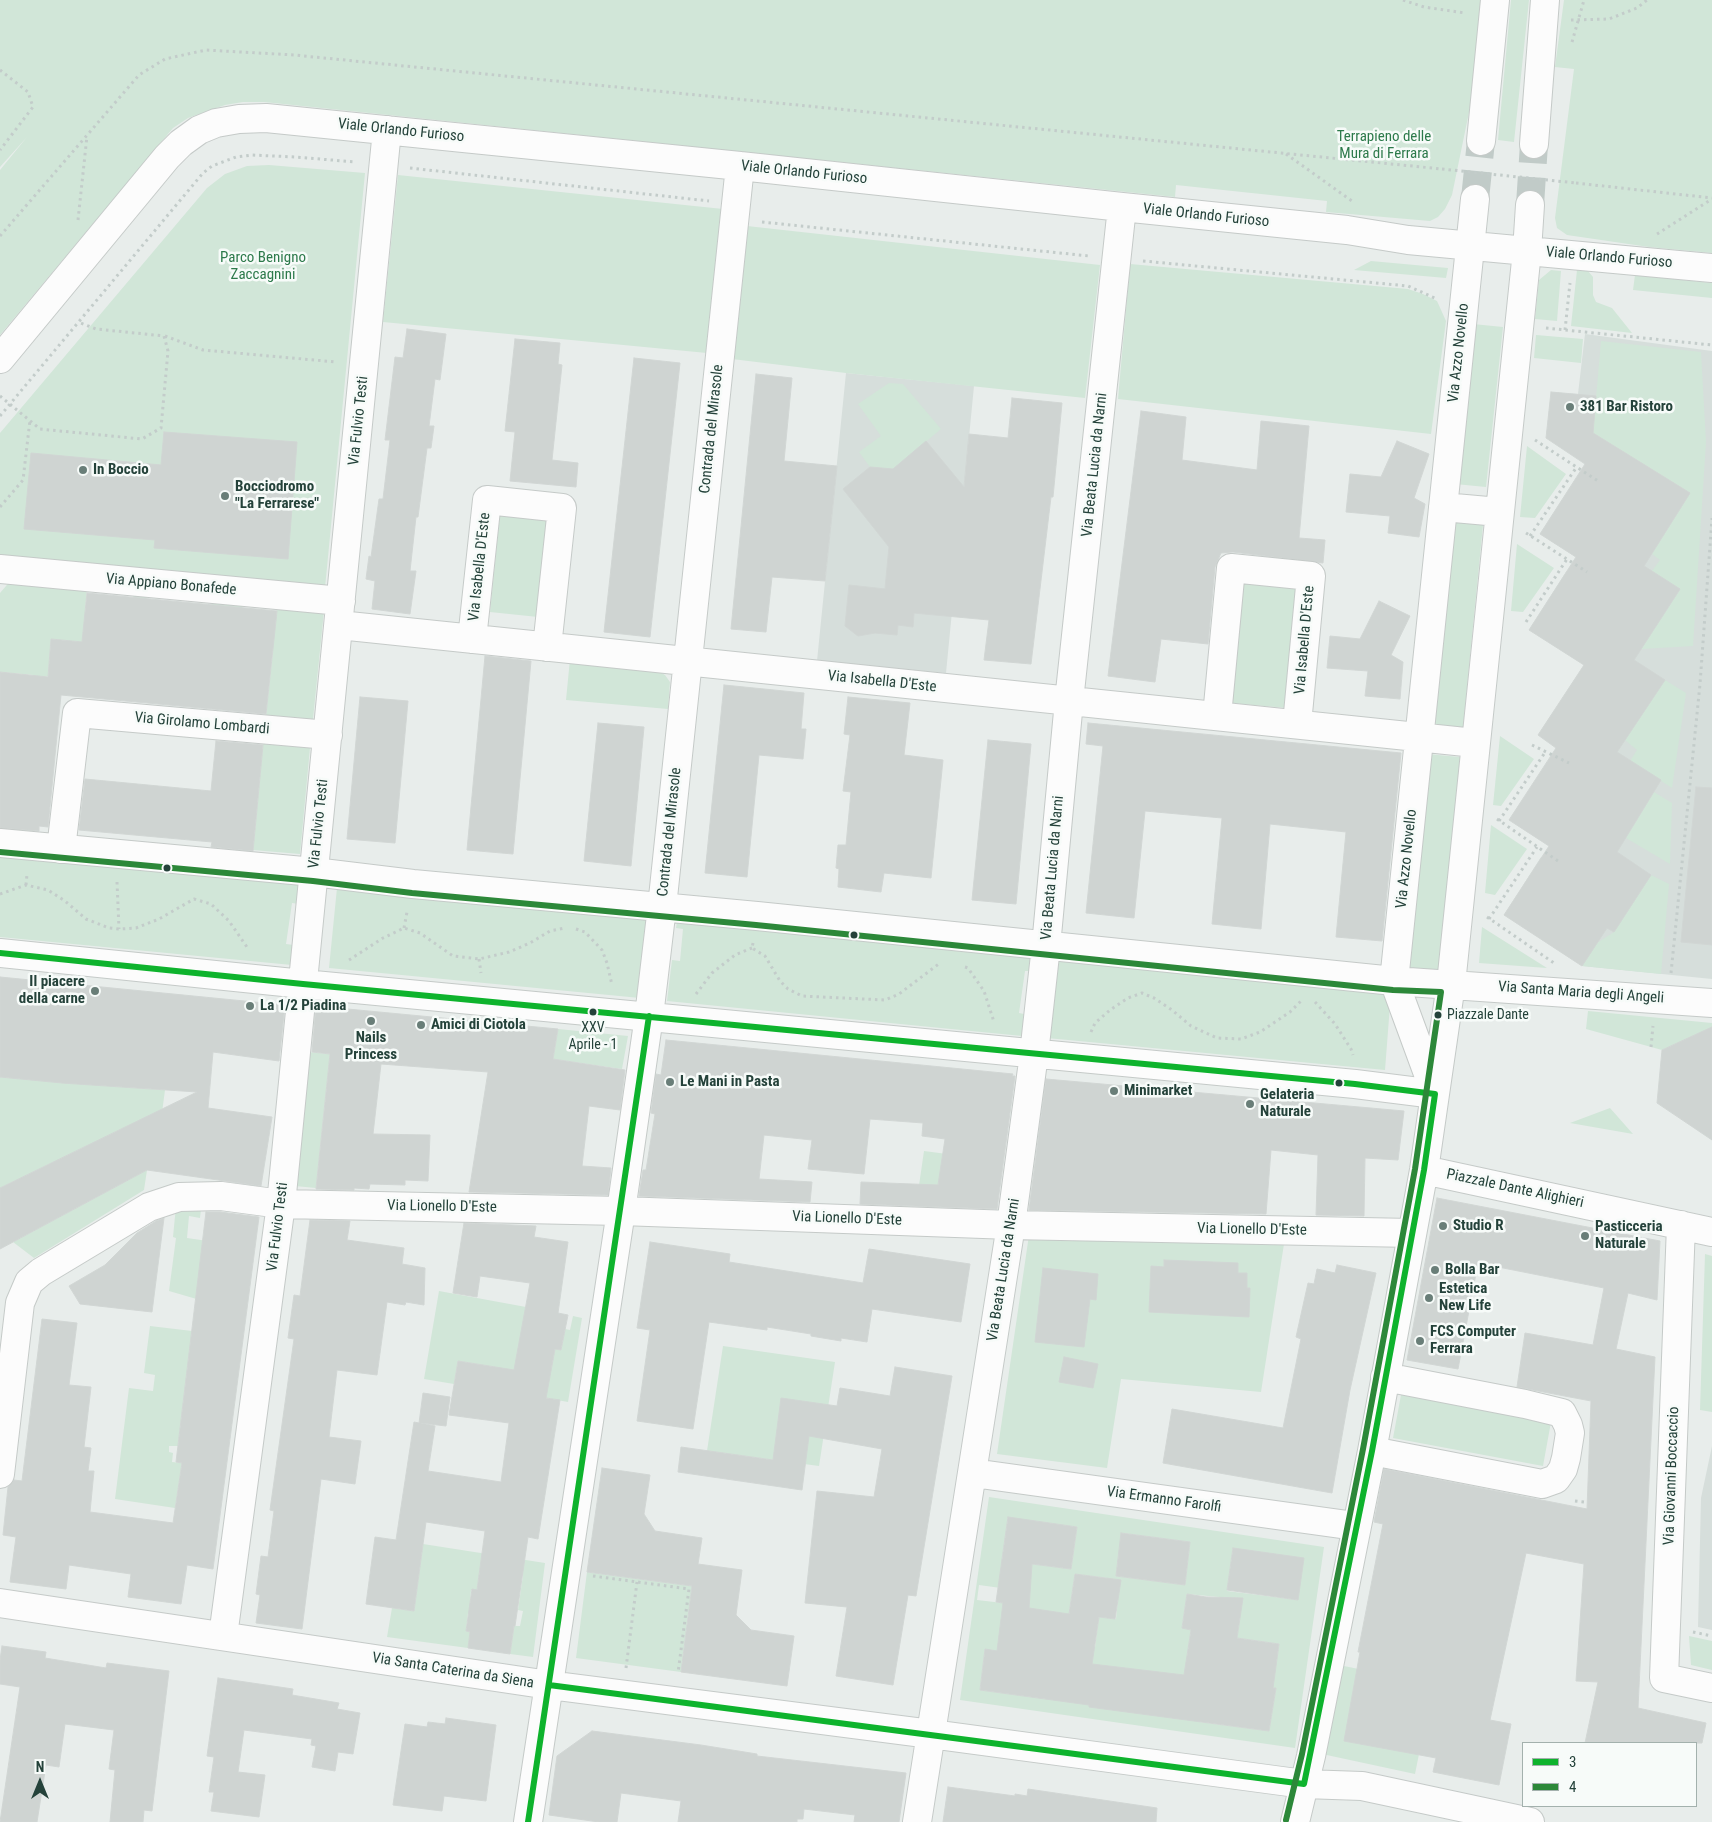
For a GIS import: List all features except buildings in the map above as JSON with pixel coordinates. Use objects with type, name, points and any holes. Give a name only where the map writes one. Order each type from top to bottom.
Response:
[{"type":"street","points":[[1481,141],[1495,0]]},
{"type":"street","points":[[1534,144],[1544,9]]},
{"type":"street","name":"Viale Orlando Furioso","points":[[0,359],[167,157],[181,143],[199,130],[207,126],[239,119],[266,118],[387,130],[1348,230],[1408,240],[1712,268]]},
{"type":"street","name":"Via Fulvio Testi","points":[[222,1636],[281,1204],[387,130]]},
{"type":"street","name":"Contrada del Mirasole","points":[[528,1822],[649,1016],[740,166]]},
{"type":"street","name":"Via Azzo Novello","points":[[1394,981],[1475,199]]},
{"type":"street","points":[[1295,1822],[1372,1451],[1424,1170],[1451,984],[1527,252],[1530,204]]},
{"type":"street","name":"Via Beata Lucia da Narni","points":[[917,1822],[1011,1225],[1034,1054],[1069,701],[1122,207]]},
{"type":"street","name":"Via Isabella D'Este","points":[[472,639],[487,500],[562,508],[547,647]]},
{"type":"street","points":[[1443,507],[1499,514]]},
{"type":"street","name":"Via Appiano Bonafede","points":[[0,568],[340,613]]},
{"type":"street","name":"Via Isabella D'Este","points":[[1217,716],[1231,568],[1311,576],[1297,724]]},
{"type":"street","name":"Via Isabella D'Este","points":[[340,613],[472,639],[1419,737]]},
{"type":"street","name":"Via Girolamo Lombardi","points":[[61,849],[77,713],[328,735]]},
{"type":"street","points":[[1419,737],[1475,743]]},
{"type":"street","name":"Via Santa Maria degli Angeli","points":[[0,843],[314,872],[413,884],[757,916],[1046,946],[1310,984],[1394,981],[1712,1003]]},
{"type":"street","points":[[0,953],[261,980],[1356,1084],[1435,1094]]},
{"type":"street","points":[[1394,981],[1435,1094]]},
{"type":"street","name":"Piazzale Dante Alighieri","points":[[1424,1170],[1712,1232]]},
{"type":"street","name":"Via Lionello D'Este","points":[[0,1474],[20,1304],[28,1282],[149,1207],[179,1196],[213,1195],[281,1204],[621,1211],[1011,1225],[1412,1233]]},
{"type":"street","name":"Via Giovanni Boccaccio","points":[[1681,1225],[1664,1678],[1712,1688]]},
{"type":"street","points":[[1372,1451],[1542,1484],[1556,1479],[1563,1469],[1566,1458],[1570,1434],[1562,1413],[1385,1377]]},
{"type":"street","name":"Via Ermanno Farolfi","points":[[973,1473],[1356,1526]]},
{"type":"street","name":"Via Santa Caterina da Siena","points":[[0,1603],[549,1685],[1304,1784],[1362,1786],[1530,1822]]},
{"type":"path","points":[[1403,0],[1413,5],[1455,13]]},
{"type":"path","points":[[1544,9],[1578,20],[1608,19],[1637,8],[1647,0]]},
{"type":"path","points":[[0,236],[139,75],[165,59],[206,50],[294,55],[682,95],[1285,153],[1712,199]]},
{"type":"path","points":[[0,70],[28,92],[33,107],[0,150]]},
{"type":"path","points":[[78,223],[87,135]]},
{"type":"path","points":[[1285,153],[1354,202]]},
{"type":"path","points":[[0,416],[203,173],[212,166],[236,157],[252,155],[384,165],[736,204],[742,205],[742,217],[748,220],[1117,259],[1408,286],[1424,291],[1439,299],[1444,312],[1450,319],[1463,320]]},
{"type":"path","points":[[1618,259],[1712,199]]},
{"type":"path","points":[[1565,330],[1572,254]]},
{"type":"path","points":[[78,322],[96,329],[164,336],[204,350],[364,365]]},
{"type":"path","points":[[1519,326],[1712,346]]},
{"type":"path","points":[[0,396],[40,429],[142,439],[161,428],[168,351],[164,336]]},
{"type":"path","points":[[0,507],[23,480],[30,420]]},
{"type":"path","points":[[1509,422],[1598,481]]},
{"type":"path","points":[[1530,536],[1576,468]]},
{"type":"path","points":[[1499,514],[1587,572]]},
{"type":"path","points":[[1671,999],[1671,975],[1700,684],[1712,518]]},
{"type":"path","points":[[1526,622],[1568,559]]},
{"type":"path","points":[[1532,745],[1569,763]]},
{"type":"path","points":[[1499,821],[1546,751]]},
{"type":"path","points":[[1470,801],[1558,861]]},
{"type":"path","points":[[1489,919],[1537,847]]},
{"type":"path","points":[[117,880],[119,929]]},
{"type":"path","points":[[0,894],[26,885],[48,890],[65,901],[86,919],[109,928],[119,929],[136,928],[159,919],[194,899],[212,904],[228,921],[249,951],[261,980]]},
{"type":"path","points":[[1460,898],[1561,967]]},
{"type":"path","points":[[752,948],[757,916]]},
{"type":"path","points":[[334,987],[348,960],[383,938],[404,928],[420,933],[452,956],[479,959],[509,952],[530,943],[550,931],[569,927],[585,932],[602,950],[612,982],[611,1013]]},
{"type":"path","points":[[689,1020],[693,999],[712,973],[735,955],[752,948],[765,956],[780,981],[788,989],[802,996],[885,1000],[900,994],[938,964],[946,963]]},
{"type":"path","points":[[961,965],[968,968],[984,992],[994,1020],[993,1050]]},
{"type":"path","points":[[1085,1059],[1090,1034],[1096,1023],[1110,1010],[1128,998],[1142,993],[1154,998],[1172,1010],[1191,1026],[1217,1038],[1241,1039],[1260,1032],[1290,1012],[1310,984]]},
{"type":"path","points":[[1310,984],[1317,1003],[1335,1024],[1351,1049],[1355,1063],[1356,1084]]},
{"type":"path","points":[[566,1572],[689,1589],[677,1676]]},
{"type":"path","points":[[623,1694],[638,1582]]},
{"type":"shaded area","points":[[1585,334],[1712,351],[1712,979],[1582,966],[1504,915],[1541,857],[1557,867],[1564,856],[1509,820],[1548,761],[1566,772],[1574,759],[1538,735],[1584,665],[1529,630],[1566,572],[1594,569],[1540,534],[1576,478],[1604,476],[1546,438],[1551,392],[1578,394]]},
{"type":"shaded area","points":[[846,373],[974,386],[946,673],[817,661]]},
{"type":"shaded area","points":[[1712,1446],[1712,1630],[1698,1627],[1701,1498]]},
{"type":"green space","name":"Terrapieno delle Mura di Ferrara","points":[[0,0],[1483,0],[1475,83],[1452,195],[1445,209],[1438,217],[1430,221],[1326,212],[1327,201],[1176,185],[1175,197],[264,102],[243,102],[225,105],[188,118],[173,128],[0,335],[0,170],[27,137],[0,167]]},
{"type":"green space","points":[[1511,0],[1529,0],[1514,142],[1498,140]]},
{"type":"green space","points":[[1564,0],[1712,0],[1712,253],[1649,247],[1567,235],[1557,228],[1555,218],[1574,69],[1555,67]]},
{"type":"green space","name":"Parco Benigno Zaccagnini","points":[[269,165],[365,173],[325,588],[0,555],[0,433],[207,188],[225,174],[247,166]]},
{"type":"green space","points":[[398,175],[723,209],[707,353],[383,322]]},
{"type":"green space","points":[[747,226],[1100,265],[1085,398],[732,359]]},
{"type":"green space","points":[[1371,261],[1448,268],[1446,278],[1354,270]]},
{"type":"green space","points":[[1130,264],[1408,289],[1437,301],[1446,321],[1431,434],[1118,399]]},
{"type":"green space","points":[[1551,270],[1561,271],[1557,321],[1535,319],[1539,280]]},
{"type":"green space","points":[[1577,270],[1588,271],[1593,277],[1593,295],[1596,302],[1612,308],[1632,333],[1571,326]]},
{"type":"green space","points":[[1635,275],[1712,283],[1712,298],[1633,290]]},
{"type":"green space","points":[[1473,324],[1503,327],[1486,487],[1455,484]]},
{"type":"green space","points":[[1536,335],[1583,339],[1581,363],[1534,358]]},
{"type":"green space","points":[[1601,341],[1701,352],[1706,442],[1693,646],[1641,649],[1680,590],[1652,571],[1660,560],[1652,554],[1690,493],[1593,433]]},
{"type":"green space","points":[[889,383],[903,384],[941,429],[886,475],[880,468],[870,467],[859,452],[881,436],[858,404]]},
{"type":"green space","points":[[1527,446],[1566,474],[1535,518],[1520,517]]},
{"type":"green space","points":[[500,514],[548,519],[538,617],[490,612]]},
{"type":"green space","points":[[1451,521],[1483,525],[1463,728],[1431,725]]},
{"type":"green space","points":[[1517,544],[1554,568],[1523,612],[1511,611]]},
{"type":"green space","points":[[12,579],[87,587],[85,613],[130,618],[134,592],[147,593],[144,619],[209,624],[212,600],[243,602],[241,623],[275,627],[277,606],[324,611],[313,719],[266,715],[273,651],[155,651],[51,639],[48,676],[32,680],[33,675],[0,672],[0,593]]},
{"type":"green space","points":[[1243,582],[1299,587],[1287,708],[1231,703]]},
{"type":"green space","points":[[570,659],[652,667],[665,675],[670,682],[668,709],[566,700]]},
{"type":"green space","points":[[1665,680],[1686,693],[1672,788],[1630,761],[1637,750],[1625,740]]},
{"type":"green space","points":[[1500,736],[1534,759],[1501,806],[1493,805]]},
{"type":"green space","points":[[263,744],[310,748],[300,854],[253,850]]},
{"type":"green space","points":[[1427,754],[1460,757],[1439,973],[1406,969]]},
{"type":"green space","points":[[1654,792],[1672,803],[1670,864],[1626,838]]},
{"type":"green space","points":[[1491,825],[1527,849],[1495,895],[1485,893]]},
{"type":"green space","points":[[0,856],[301,884],[299,904],[292,903],[286,944],[294,945],[292,965],[0,937]]},
{"type":"green space","points":[[1651,875],[1669,884],[1661,974],[1582,966],[1597,943],[1614,932]]},
{"type":"green space","points":[[337,888],[648,919],[640,998],[329,968]]},
{"type":"green space","points":[[677,922],[1031,956],[1030,971],[1025,971],[1019,1013],[1024,1014],[1022,1036],[667,1001],[672,960],[680,961],[683,929],[676,928]]},
{"type":"green space","points":[[1482,927],[1547,968],[1479,963]]},
{"type":"green space","points":[[1056,959],[1391,992],[1385,1070],[1047,1038]]},
{"type":"green space","points":[[1588,1011],[1712,1023],[1712,1028],[1662,1050],[1586,1029]]},
{"type":"green space","points":[[558,1029],[628,1036],[622,1069],[553,1059]]},
{"type":"green space","points":[[308,1052],[330,1054],[316,1188],[295,1186]]},
{"type":"green space","points":[[0,1077],[165,1090],[160,1128],[130,1125],[0,1188]]},
{"type":"green space","points":[[1610,1108],[1633,1134],[1570,1123]]},
{"type":"green space","points":[[924,1151],[947,1154],[939,1180],[935,1207],[916,1206]]},
{"type":"green space","points":[[147,1170],[144,1190],[34,1258],[13,1242]]},
{"type":"green space","points":[[202,1201],[200,1218],[189,1216],[187,1238],[208,1241],[200,1300],[169,1291],[176,1238],[173,1237],[176,1206]]},
{"type":"green space","points":[[1029,1235],[1284,1244],[1261,1392],[1121,1379],[1107,1468],[997,1454]]},
{"type":"green space","points":[[1705,1254],[1712,1256],[1712,1412],[1700,1410]]},
{"type":"green space","points":[[439,1291],[526,1307],[551,1369],[555,1349],[561,1350],[565,1329],[570,1330],[573,1316],[582,1318],[568,1402],[491,1388],[494,1367],[458,1361],[454,1384],[424,1379]]},
{"type":"green space","points":[[150,1326],[192,1331],[178,1446],[169,1446],[169,1452],[173,1453],[172,1462],[182,1463],[175,1508],[115,1499],[129,1388],[153,1391],[155,1375],[144,1373]]},
{"type":"green space","points":[[723,1346],[835,1362],[819,1466],[707,1451]]},
{"type":"green space","points":[[1401,1395],[1551,1422],[1543,1466],[1393,1438]]},
{"type":"green space","points":[[989,1497],[1324,1547],[1295,1748],[960,1700]],"holes":[[[1008,1518],[1077,1527],[1071,1569],[1002,1560]],[[1122,1533],[1190,1542],[1185,1585],[1116,1576]],[[1233,1549],[1298,1600],[1227,1591]],[[1075,1574],[1107,1578],[1104,1597],[1118,1599],[1116,1619],[1099,1617],[1095,1647],[1077,1644],[1069,1613]],[[979,1585],[1030,1592],[1003,1603],[977,1600]],[[1187,1594],[1219,1597],[1240,1618],[1237,1638],[1279,1644],[1276,1663],[1208,1660],[1187,1656],[1191,1630],[1182,1627]],[[985,1649],[1048,1699],[980,1690]],[[1276,1688],[1269,1731],[1200,1722]]]},
{"type":"green space","points":[[423,1544],[545,1563],[533,1657],[510,1654],[514,1626],[520,1626],[523,1611],[518,1610],[523,1575],[480,1569],[477,1590],[471,1590],[470,1604],[475,1605],[473,1613],[468,1613],[466,1631],[470,1632],[468,1648],[387,1637],[392,1608],[414,1611]]},
{"type":"green space","points":[[587,1572],[692,1586],[681,1672],[576,1658]]},
{"type":"green space","points":[[1689,1636],[1712,1641],[1712,1670],[1691,1665]]},
{"type":"green space","points":[[1339,1665],[1433,1684],[1415,1774],[1322,1754]]},
{"type":"tunnel","points":[[1475,199],[1481,141]]},
{"type":"tunnel","points":[[1530,205],[1534,144]]},
{"type":"transit line","name":"4","points":[[0,852],[313,881],[412,893],[756,925],[1393,990],[1441,992],[1415,1169],[1363,1449],[1302,1754],[1286,1820]]},
{"type":"transit line","name":"3","points":[[0,953],[303,984],[1355,1084],[1435,1094],[1424,1170],[1372,1451],[1304,1784],[549,1685]]},
{"type":"transit line","name":"3","points":[[528,1822],[649,1016]]},
{"type":"place","name":"381 Bar Ristoro","points":[[1570,407]]},
{"type":"place","name":"In Boccio","points":[[83,470]]},
{"type":"place","name":"Bocciodromo \"La Ferrarese\"","points":[[225,496]]},
{"type":"place","name":"Il piacere della carne","points":[[95,991]]},
{"type":"place","name":"La 1/2 Piadina","points":[[250,1006]]},
{"type":"place","name":"XXV Aprile - 1","points":[[593,1012]]},
{"type":"place","name":"Piazzale Dante","points":[[1438,1015]]},
{"type":"place","name":"Nails Princess","points":[[371,1021]]},
{"type":"place","name":"Amici di Ciotola","points":[[421,1025]]},
{"type":"place","name":"Le Mani in Pasta","points":[[670,1082]]},
{"type":"place","name":"Minimarket","points":[[1114,1091]]},
{"type":"place","name":"Gelateria Naturale","points":[[1250,1104]]},
{"type":"place","name":"Studio R","points":[[1443,1226]]},
{"type":"place","name":"Pasticceria Naturale","points":[[1585,1236]]},
{"type":"place","name":"Bolla Bar","points":[[1435,1270]]},
{"type":"place","name":"Estetica New Life","points":[[1429,1298]]},
{"type":"place","name":"FCS Computer Ferrara","points":[[1420,1341]]}]
